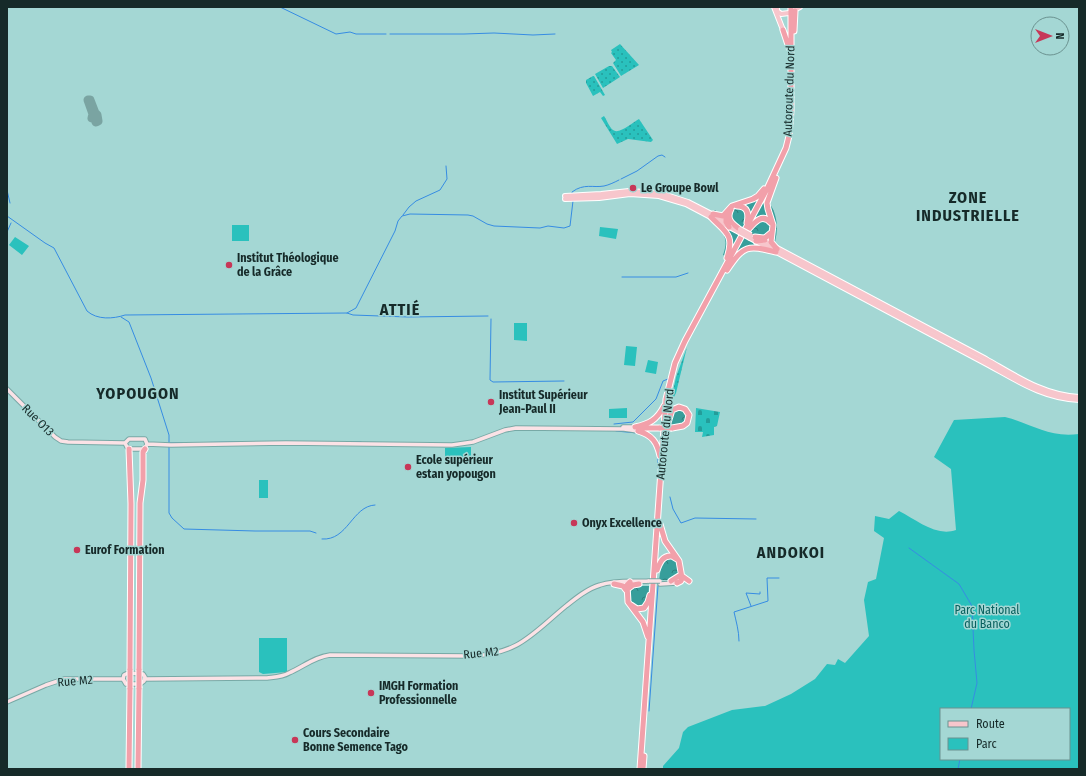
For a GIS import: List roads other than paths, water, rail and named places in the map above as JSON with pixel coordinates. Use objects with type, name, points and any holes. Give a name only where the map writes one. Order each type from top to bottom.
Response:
[{"type":"highway","name":"Autoroute du Nord","points":[[640,769],[649,645],[650,584],[666,399],[675,363],[685,341],[747,233],[783,156],[789,136],[791,111],[791,59],[795,8]]},
{"type":"highway","name":"Autoroute du Nord","points":[[774,177],[788,152],[791,136],[793,111],[795,8]]},
{"type":"highway","points":[[783,30],[791,59]]},
{"type":"highway","points":[[712,216],[721,216],[732,206],[748,202],[758,196],[774,177]]},
{"type":"highway","points":[[774,177],[767,203],[773,225],[771,242],[776,250]]},
{"type":"highway","points":[[727,212],[728,224]]},
{"type":"highway","points":[[712,216],[724,228],[730,239],[726,269]]},
{"type":"highway","points":[[747,233],[762,241],[772,235]]},
{"type":"highway","points":[[726,269],[737,256],[746,249],[758,247],[776,250]]},
{"type":"highway","name":"Autoroute du Nord","points":[[643,769],[660,524],[670,427],[669,399],[678,365],[726,269]]},
{"type":"highway","points":[[636,429],[654,420],[660,413],[666,399]]},
{"type":"highway","points":[[636,429],[660,428],[683,426],[688,422],[689,413],[685,409],[679,407],[672,410],[670,427]]},
{"type":"highway","points":[[636,429],[647,434],[655,441],[661,463]]},
{"type":"highway","points":[[138,769],[141,679],[139,613],[140,504],[144,452],[146,447]]},
{"type":"highway","points":[[129,449],[131,504],[130,613],[127,679],[130,745],[129,769]]},
{"type":"highway","points":[[660,524],[664,541],[680,561],[682,580]]},
{"type":"highway","points":[[657,570],[662,560],[666,556],[672,556],[678,561],[682,580]]},
{"type":"highway","points":[[671,581],[682,580]]},
{"type":"highway","points":[[614,584],[625,587],[639,584]]},
{"type":"highway","points":[[628,586],[630,603],[634,608],[640,609],[647,605],[650,584]]},
{"type":"highway","points":[[628,586],[629,604],[645,625],[649,645]]},
{"type":"main road","points":[[776,7],[777,11],[781,14],[789,13]]},
{"type":"main road","points":[[776,7],[783,30]]},
{"type":"main road","points":[[565,197],[630,194],[659,196],[686,204],[747,233],[1019,383],[1050,395],[1066,399],[1079,398]]},
{"type":"main road","points":[[762,241],[776,250]]},
{"type":"main road","name":"Rue O13","points":[[7,389],[55,437],[64,442],[126,443],[129,439],[145,438],[146,447]]},
{"type":"main road","points":[[126,443],[129,449],[169,444],[462,444],[477,441],[505,430],[522,428],[636,429]]},
{"type":"main road","points":[[230,444],[288,444]]},
{"type":"main road","points":[[585,592],[614,584],[628,586],[682,580]]},
{"type":"main road","points":[[660,582],[671,581]]},
{"type":"main road","points":[[585,592],[607,583],[628,586]]},
{"type":"main road","points":[[639,584],[650,584]]},
{"type":"main road","name":"Rue M2","points":[[141,679],[267,678],[284,676],[321,656],[334,655],[487,655],[511,648],[525,641],[567,605],[585,592]]},
{"type":"main road","name":"Rue M2","points":[[7,702],[64,679],[127,679]]},
{"type":"main road","points":[[127,679],[141,679],[129,685],[127,679]]},
{"type":"waterway","points":[[280,7],[336,34],[350,32],[356,34],[386,34]]},
{"type":"waterway","points":[[390,34],[555,34]]},
{"type":"waterway","points":[[621,179],[637,171],[658,156],[662,155],[665,157]]},
{"type":"waterway","points":[[403,215],[416,201],[440,190],[447,179],[446,166]]},
{"type":"waterway","points":[[572,194],[572,192],[576,189],[588,186],[604,186],[619,180]]},
{"type":"waterway","points":[[7,190],[10,203]]},
{"type":"waterway","points":[[347,313],[356,308],[395,231],[398,221],[402,216],[410,214],[468,215],[494,226],[540,228],[548,226],[564,228],[570,226],[573,201]]},
{"type":"waterway","points":[[7,216],[54,248],[87,311],[95,316],[110,318],[125,315],[347,313],[353,315],[408,317],[488,316]]},
{"type":"waterway","points":[[7,232],[11,223]]},
{"type":"waterway","points":[[622,277],[676,277],[688,273]]},
{"type":"waterway","points":[[121,317],[129,322],[151,378],[169,435],[169,444]]},
{"type":"waterway","points":[[491,319],[490,380],[493,382],[564,381]]},
{"type":"waterway","points":[[614,424],[633,422],[656,399],[663,381],[668,379]]},
{"type":"waterway","points":[[616,431],[637,433]]},
{"type":"waterway","points":[[170,443],[245,442]]},
{"type":"waterway","points":[[324,442],[361,442]]},
{"type":"waterway","points":[[169,447],[169,513],[172,518],[184,529],[310,531],[316,533]]},
{"type":"waterway","points":[[658,457],[658,468]]},
{"type":"waterway","points":[[670,497],[673,509],[681,523],[695,518],[756,519]]},
{"type":"waterway","points":[[322,539],[331,538],[338,535],[361,511],[367,507],[375,505]]},
{"type":"waterway","points":[[909,548],[959,584],[972,606],[977,683],[971,708]]},
{"type":"waterway","points":[[739,641],[734,612],[768,601],[767,578],[779,578]]},
{"type":"waterway","points":[[649,711],[658,586]]},
{"type":"waterway","points":[[751,606],[746,593],[760,594],[760,592]]},
{"type":"waterway","points":[[958,769],[960,760]]},
{"type":"place","name":"Le Groupe Bowl","points":[[633,188]]},
{"type":"place","name":"Institut Théologique de la Grâce","points":[[229,265]]},
{"type":"place","name":"Institut Supérieur Jean-Paul II","points":[[491,402]]},
{"type":"place","name":"Ecole supérieur estan yopougon","points":[[408,467]]},
{"type":"place","name":"Onyx Excellence","points":[[574,523]]},
{"type":"place","name":"Eurof Formation","points":[[77,550]]},
{"type":"place","name":"IMGH Formation Professionnelle","points":[[371,693]]},
{"type":"place","name":"Cours Secondaire Bonne Semence Tago","points":[[295,740]]},
{"type":"district","name":"ZONE INDUSTRIELLE","points":[[968,206]]},
{"type":"district","name":"ATTIÉ","points":[[400,309]]},
{"type":"district","name":"YOPOUGON","points":[[138,393]]},
{"type":"district","name":"ANDOKOI","points":[[791,552]]},
{"type":"park label","name":"Parc National du Banco","points":[[987,617]]}]
